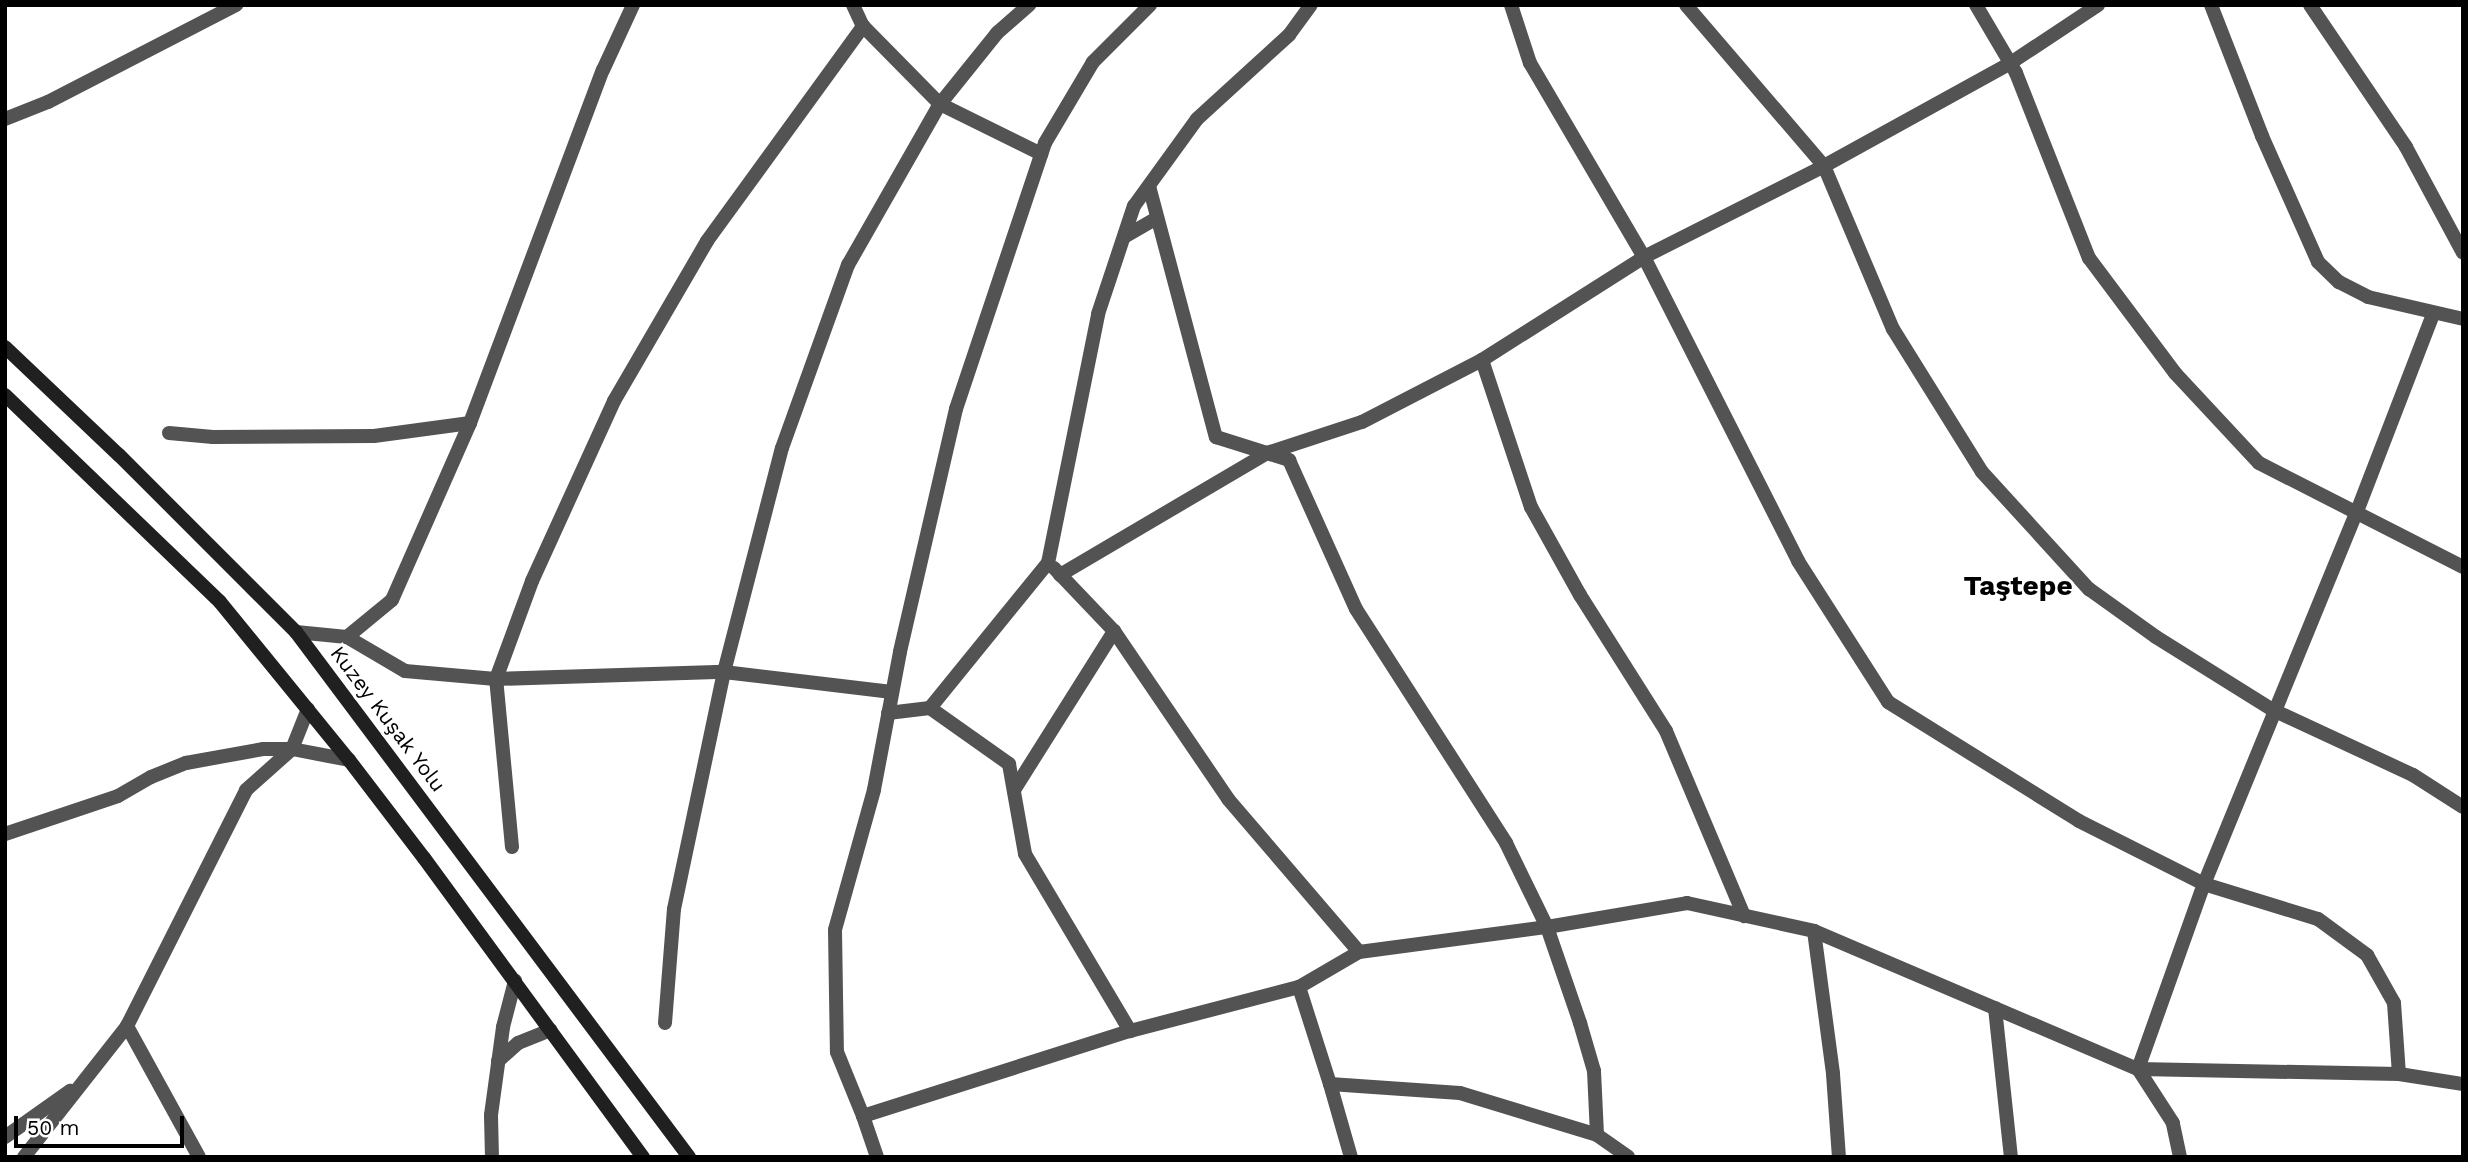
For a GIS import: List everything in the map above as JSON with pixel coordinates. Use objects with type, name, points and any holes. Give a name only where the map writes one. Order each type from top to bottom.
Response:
[{"type":"main road","name":"Kuzey Kuşak Yolu","points":[[5,347],[296,632],[496,894],[689,1157]]},
{"type":"main road","points":[[5,395],[220,602],[349,760],[515,981],[642,1157]]},
{"type":"street","points":[[5,119],[60,96],[236,5]]},
{"type":"street","points":[[347,637],[392,600],[470,423],[603,70],[633,5]]},
{"type":"street","points":[[853,5],[863,26],[940,104],[1041,154]]},
{"type":"street","points":[[666,1023],[674,909],[724,672],[782,448],[848,265],[940,104],[997,33],[1029,5]]},
{"type":"street","points":[[877,1157],[837,1052],[835,930],[874,790],[892,692],[956,408],[1041,154],[1093,62],[1150,5]]},
{"type":"street","points":[[930,708],[1048,562],[1098,313],[1134,206],[1196,119],[1289,35],[1311,5]]},
{"type":"street","points":[[1511,5],[1530,63],[1644,257],[1798,561],[1888,702],[2079,821],[2204,884],[2318,919],[2367,955],[2394,1003],[2399,1074]]},
{"type":"street","points":[[1686,5],[1824,166],[1893,329],[1982,472],[2089,589],[2156,637],[2273,710],[2403,770],[2463,807]]},
{"type":"street","points":[[1976,5],[2010,64],[2089,258],[2175,373],[2259,463],[2463,567]]},
{"type":"street","points":[[1060,575],[1267,453],[1362,422],[1482,360],[1644,257],[1824,166],[2010,64],[2098,5]]},
{"type":"street","points":[[2211,5],[2262,136],[2318,262],[2339,282],[2368,297],[2432,314],[2463,319]]},
{"type":"street","points":[[2310,5],[2406,147],[2463,253]]},
{"type":"street","points":[[512,847],[496,679],[532,581],[614,401],[708,241],[863,26]]},
{"type":"street","points":[[1149,186],[1216,437],[1289,460],[1356,609],[1506,843],[1548,927],[1594,1071],[1602,1145]]},
{"type":"street","points":[[1124,237],[1157,218]]},
{"type":"street","points":[[2138,1069],[2204,884],[2273,710],[2356,514],[2432,314]]},
{"type":"street","points":[[1482,360],[1531,507],[1580,596],[1666,731],[1744,916]]},
{"type":"street","points":[[169,433],[214,437],[374,436],[470,423]]},
{"type":"street","points":[[1048,562],[1114,631],[1228,799],[1359,952]]},
{"type":"street","points":[[1014,790],[1114,631]]},
{"type":"street","points":[[296,632],[347,637],[405,671],[496,679],[724,672],[892,692]]},
{"type":"street","points":[[888,713],[930,708],[1009,764],[1025,854],[1130,1031]]},
{"type":"street","points":[[24,1157],[127,1026],[246,790],[292,749],[308,709]]},
{"type":"street","points":[[5,834],[118,796],[151,777],[186,763],[232,753],[292,749],[349,760]]},
{"type":"street","points":[[863,1116],[1130,1031],[1299,987],[1359,952],[1548,927],[1686,904],[1814,931],[2138,1069],[2399,1074],[2463,1084]]},
{"type":"street","points":[[1814,931],[1833,1074],[1839,1157]]},
{"type":"street","points":[[492,1157],[491,1115],[498,1061],[503,1027],[515,981]]},
{"type":"street","points":[[1299,987],[1351,1157]]},
{"type":"street","points":[[1995,1008],[2011,1157]]},
{"type":"street","points":[[127,1026],[199,1157]]},
{"type":"street","points":[[498,1061],[518,1043],[551,1030]]},
{"type":"street","points":[[2138,1069],[2173,1123],[2180,1157]]},
{"type":"street","points":[[5,1137],[83,1082]]},
{"type":"street","points":[[1330,1084],[1460,1093],[1628,1157]]},
{"type":"district","name":"Taştepe","points":[[2018,586]]}]
